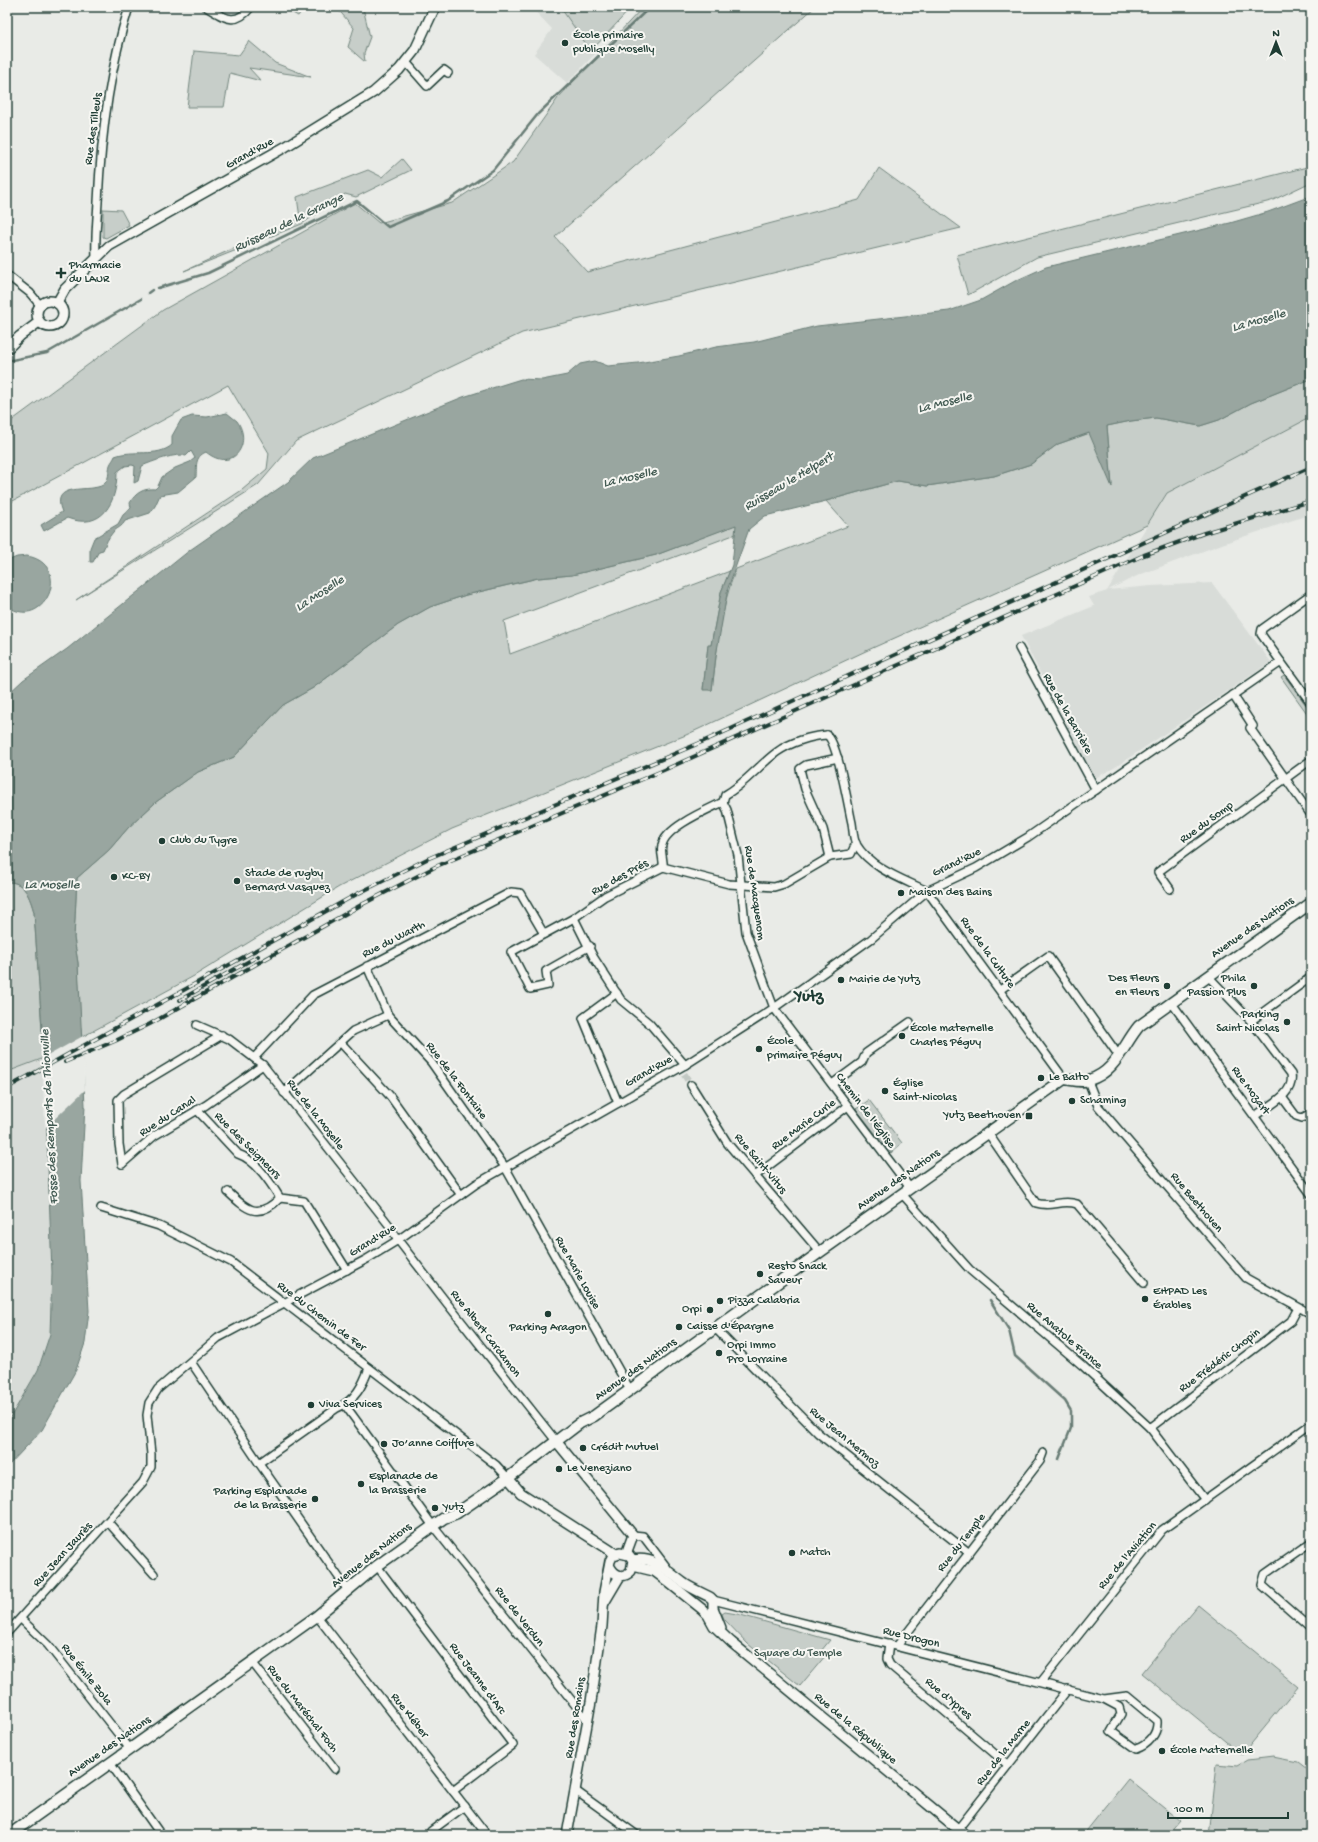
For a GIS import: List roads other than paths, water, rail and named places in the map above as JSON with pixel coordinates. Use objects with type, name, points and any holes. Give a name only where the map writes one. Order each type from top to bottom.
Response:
[{"type":"main road","name":"Avenue des Nations","points":[[1088,1081],[1110,1068],[1119,1056],[1129,1037],[1139,1026],[1311,903]]},
{"type":"main road","name":"Avenue des Nations","points":[[9,1835],[317,1616],[337,1600],[347,1589],[377,1566],[444,1518],[457,1513],[508,1478],[580,1423],[594,1416],[820,1252],[1064,1079]]},
{"type":"main road","points":[[1064,1079],[1088,1081]]},
{"type":"street","name":"Rue des Tilleuls","points":[[96,257],[99,171],[103,129],[122,30],[129,7]]},
{"type":"street","points":[[206,7],[224,18],[236,19],[243,17],[251,7]]},
{"type":"street","name":"Grand'Rue","points":[[57,303],[65,289],[96,257],[109,246],[285,147],[374,92],[399,70],[415,50],[435,7]]},
{"type":"street","points":[[406,62],[426,86],[444,70],[448,73]]},
{"type":"street","points":[[7,275],[30,293],[40,305]]},
{"type":"street","points":[[48,301],[57,303],[63,309],[63,318],[58,325],[50,328],[46,327],[39,322],[36,313],[40,305],[48,301]]},
{"type":"street","points":[[7,348],[39,322]]},
{"type":"street","points":[[1311,594],[1262,629],[1261,634],[1311,703]]},
{"type":"street","name":"Rue de la Barrière","points":[[1019,648],[1096,790]]},
{"type":"street","name":"Grand'Rue","points":[[135,1492],[143,1482],[151,1467],[147,1415],[149,1402],[158,1389],[209,1345],[230,1331],[347,1270],[398,1240],[461,1195],[505,1167],[618,1103],[683,1069],[774,1008],[871,939],[927,891],[982,864],[1028,837],[1281,662]]},
{"type":"street","points":[[1233,695],[1253,726],[1250,728],[1311,815]]},
{"type":"street","name":"Rue de la Culture","points":[[827,732],[831,738],[838,758],[856,843],[873,863],[902,880],[927,891],[1064,1079]]},
{"type":"street","name":"Rue des Prés","points":[[590,946],[546,970],[548,985],[530,989],[511,952],[574,918],[605,896],[663,867],[664,861],[661,852],[662,843],[668,834],[724,799],[778,751],[791,744],[827,732]]},
{"type":"street","points":[[830,857],[823,829],[805,789],[800,769],[806,765],[838,758]]},
{"type":"street","name":"Rue du Somp","points":[[1170,888],[1158,872],[1311,760]]},
{"type":"street","name":"Rue de Macquenom","points":[[724,799],[728,810],[738,855],[746,932],[774,1008]]},
{"type":"street","points":[[663,867],[717,882],[742,886],[774,887],[784,884],[830,857],[851,854],[856,843]]},
{"type":"street","name":"Rue du Warth","points":[[254,1058],[313,994],[511,892],[520,892],[544,934]]},
{"type":"street","points":[[574,918],[590,946],[594,958],[621,1000],[649,1023],[683,1069]]},
{"type":"street","points":[[1000,990],[1048,956],[1119,1056]]},
{"type":"street","name":"Rue de la Fontaine","points":[[367,966],[388,1015],[431,1062],[505,1167]]},
{"type":"street","points":[[1208,976],[1251,1021],[1291,1074],[1292,1082],[1290,1088],[1282,1097],[1254,1116]]},
{"type":"street","points":[[1251,1021],[1311,977]]},
{"type":"street","points":[[617,993],[583,1018],[618,1103]]},
{"type":"street","name":"Rue Mozart","points":[[1172,1002],[1311,1194]]},
{"type":"street","name":"Chemin de l'Église","points":[[774,1008],[848,1106],[906,1191]]},
{"type":"street","points":[[284,1093],[353,1031],[388,1015]]},
{"type":"street","points":[[832,1084],[862,1062],[866,1053],[910,1022]]},
{"type":"street","name":"Rue de la Moselle","points":[[197,1024],[222,1035],[263,1065],[389,1225],[398,1240]]},
{"type":"street","name":"Rue du Canal","points":[[222,1035],[130,1091],[118,1100],[119,1136],[122,1164],[154,1136],[198,1110],[263,1065]]},
{"type":"street","points":[[341,1043],[390,1096],[461,1195]]},
{"type":"street","name":"Rue Beethoven","points":[[1088,1081],[1098,1106],[1246,1278],[1311,1314]]},
{"type":"street","name":"Rue Saint-Vitus","points":[[691,1085],[728,1144],[820,1252]]},
{"type":"street","points":[[1282,1097],[1296,1116],[1302,1118],[1311,1113]]},
{"type":"street","name":"Rue Marie Curie","points":[[755,1176],[848,1106]]},
{"type":"street","name":"Rue des Seigneurs","points":[[198,1110],[238,1154],[247,1157],[272,1185],[280,1198]]},
{"type":"street","points":[[988,1134],[1036,1203],[1045,1206],[1068,1201],[1077,1204],[1144,1283]]},
{"type":"street","name":"Rue Marie Louise","points":[[505,1167],[630,1390]]},
{"type":"street","name":"Rue Anatole France","points":[[906,1191],[970,1270],[1083,1366],[1150,1428],[1205,1500]]},
{"type":"street","name":"Rue des Seigneurs","points":[[228,1192],[245,1208],[257,1211],[271,1207],[280,1198]]},
{"type":"street","name":"Rue des Seigneurs","points":[[280,1198],[304,1201],[347,1270]]},
{"type":"street","name":"Rue du Chemin de Fer","points":[[101,1208],[159,1226],[231,1262],[496,1466],[508,1478]]},
{"type":"street","name":"Rue Albert Cardamon","points":[[398,1240],[556,1441]]},
{"type":"street","name":"Rue Frédéric Chopin","points":[[1150,1428],[1291,1321],[1298,1308]]},
{"type":"street","name":"Rue Jean Mermoz","points":[[716,1328],[818,1433],[968,1552]]},
{"type":"street","points":[[191,1362],[347,1589]]},
{"type":"street","points":[[259,1463],[337,1408],[345,1405],[359,1391],[369,1368]]},
{"type":"street","points":[[345,1405],[433,1526]]},
{"type":"street","name":"Rue de l'Aviation","points":[[1040,1682],[1162,1530],[1311,1424]]},
{"type":"street","points":[[556,1441],[633,1535],[628,1574],[620,1576],[613,1573],[610,1567],[611,1558],[616,1554]]},
{"type":"street","name":"Rue du Temple","points":[[897,1646],[968,1552],[1040,1461],[1043,1453]]},
{"type":"street","points":[[508,1478],[521,1493],[616,1554],[631,1560],[640,1559],[655,1562],[668,1570],[713,1604],[708,1610],[702,1609]]},
{"type":"street","name":"Rue Jean Jaurès","points":[[7,1633],[135,1492]]},
{"type":"street","points":[[108,1522],[154,1574]]},
{"type":"street","name":"Rue de Verdun","points":[[433,1526],[588,1721]]},
{"type":"street","points":[[633,1535],[643,1536],[668,1570]]},
{"type":"street","points":[[1311,1542],[1265,1574],[1262,1585],[1311,1628]]},
{"type":"street","name":"Rue de la République","points":[[631,1560],[654,1571],[702,1609],[708,1615],[714,1626],[731,1642],[961,1832]]},
{"type":"street","name":"Rue Jeanne d'Arc","points":[[377,1566],[513,1745],[453,1791]]},
{"type":"street","name":"Rue des Romains","points":[[568,1835],[588,1721],[604,1604],[604,1592],[610,1567]]},
{"type":"street","name":"Rue des Romains","points":[[604,1604],[620,1576]]},
{"type":"street","name":"Rue Drogon","points":[[713,1604],[889,1644],[1104,1699],[1119,1707],[1121,1714],[1111,1731],[1136,1749],[1145,1746],[1158,1729],[1158,1721],[1127,1696],[1104,1699]]},
{"type":"street","name":"Rue de la République","points":[[713,1604],[718,1624],[731,1642]]},
{"type":"street","name":"Rue Kléber","points":[[317,1616],[484,1831]]},
{"type":"street","name":"Rue Émile Zola","points":[[21,1618],[48,1645],[130,1749]]},
{"type":"street","name":"Rue d'Ypres","points":[[889,1644],[887,1659],[890,1665],[1008,1765]]},
{"type":"street","name":"Rue du Maréchal Foch","points":[[252,1662],[335,1769]]},
{"type":"street","name":"Rue de la Marne","points":[[961,1832],[1008,1765],[1068,1689]]},
{"type":"street","points":[[110,1763],[161,1835]]},
{"type":"street","points":[[576,1792],[637,1835]]},
{"type":"street","points":[[434,1835],[431,1831],[465,1806]]},
{"type":"water","points":[[1311,196],[1311,379],[1251,403],[1219,420],[1200,426],[1156,418],[1107,426],[1112,487],[1089,433],[1058,444],[1031,464],[994,476],[927,486],[898,481],[765,516],[749,529],[728,588],[716,656],[712,690],[703,690],[708,645],[711,645],[721,592],[732,565],[736,525],[656,555],[572,575],[538,578],[466,595],[430,607],[398,625],[313,688],[283,705],[234,757],[198,772],[156,802],[128,828],[109,850],[77,878],[74,938],[78,963],[85,1106],[81,1181],[89,1311],[85,1343],[76,1370],[42,1430],[7,1467],[7,1421],[38,1370],[50,1334],[52,1273],[44,1058],[34,912],[26,891],[18,884],[7,882],[7,695],[23,680],[67,649],[190,550],[288,482],[313,458],[463,397],[521,379],[542,380],[567,375],[580,364],[595,361],[608,366],[638,363],[679,356],[716,347],[754,342],[817,326],[949,311],[981,300],[1015,281],[1046,267],[1230,223],[1268,212]]},
{"type":"water","points":[[227,413],[237,421],[241,430],[243,438],[238,453],[232,458],[224,460],[216,458],[206,452],[202,454],[198,459],[196,477],[178,492],[160,495],[150,513],[125,521],[111,534],[103,550],[99,551],[93,562],[90,562],[90,548],[94,538],[118,524],[123,515],[131,508],[130,503],[137,494],[147,489],[155,489],[162,477],[175,468],[190,462],[195,458],[191,451],[186,456],[170,456],[142,466],[138,481],[134,483],[135,466],[125,466],[117,472],[114,494],[105,512],[90,521],[79,521],[67,518],[44,531],[41,525],[62,512],[59,502],[61,496],[66,492],[73,490],[103,485],[107,481],[110,465],[115,456],[166,449],[172,445],[172,436],[181,420],[192,416],[207,417]]},
{"type":"water","points":[[7,506],[11,520],[7,535]]},
{"type":"water","points":[[27,556],[41,562],[49,571],[51,582],[49,594],[42,604],[33,611],[21,612],[7,606],[7,561],[17,557]]},
{"type":"waterway","name":"Ruisseau de la Grange","points":[[158,288],[208,273],[357,201],[388,227],[448,201],[493,170],[538,114],[650,7]]},
{"type":"waterway","name":"Ruisseau de la Grange","points":[[148,293],[152,290]]},
{"type":"waterway","name":"Ruisseau de la Grange","points":[[12,360],[47,353],[141,299]]},
{"type":"waterway","name":"Ruisseau le Helpert","points":[[990,1300],[1009,1330],[1015,1356],[1065,1401],[1071,1411],[1071,1428],[1059,1459]]},
{"type":"tunnel","points":[[684,1074],[691,1085]]},
{"type":"railway","points":[[7,1088],[357,894],[427,859],[702,742],[1311,467]]},
{"type":"railway","points":[[65,1062],[115,1041],[150,1024],[361,905],[437,866],[664,770],[1144,555],[1204,533],[1311,501]]},
{"type":"railway","points":[[180,1000],[258,956]]},
{"type":"place","name":"École primaire publique Moselly","points":[[565,43]]},
{"type":"place","name":"Pharmacie du LAUR","points":[[61,273]]},
{"type":"place","name":"Club du Tygre","points":[[162,841]]},
{"type":"place","name":"KC-BY","points":[[114,877]]},
{"type":"place","name":"Stade de rugby Bernard Vasquez","points":[[237,881]]},
{"type":"place","name":"Maison des Bains","points":[[901,893]]},
{"type":"place","name":"Mairie de Yutz","points":[[841,980]]},
{"type":"place","name":"Des Fleurs en Fleurs","points":[[1167,986]]},
{"type":"place","name":"Phila Passion Plus","points":[[1254,986]]},
{"type":"place","name":"Parking Saint Nicolas","points":[[1287,1022]]},
{"type":"place","name":"École maternelle Charles Péguy","points":[[902,1036]]},
{"type":"place","name":"École primaire Péguy","points":[[759,1049]]},
{"type":"place","name":"Le Balto","points":[[1041,1078]]},
{"type":"place","name":"Église Saint-Nicolas","points":[[885,1091]]},
{"type":"place","name":"Schaming","points":[[1072,1101]]},
{"type":"place","name":"Yutz Beethoven","points":[[1029,1116]]},
{"type":"place","name":"Resto Snack Saveur","points":[[760,1274]]},
{"type":"place","name":"EHPAD Les Érables","points":[[1145,1299]]},
{"type":"place","name":"Pizza Calabria","points":[[720,1301]]},
{"type":"place","name":"Orpi","points":[[710,1310]]},
{"type":"place","name":"Parking Aragon","points":[[548,1314]]},
{"type":"place","name":"Caisse d'Épargne","points":[[679,1327]]},
{"type":"place","name":"Orpi Immo Pro Lorraine","points":[[719,1353]]},
{"type":"place","name":"Viva Services","points":[[311,1405]]},
{"type":"place","name":"Jo’anne Coiffure","points":[[384,1444]]},
{"type":"place","name":"Crédit Mutuel","points":[[583,1448]]},
{"type":"place","name":"Le Veneziano","points":[[559,1469]]},
{"type":"place","name":"Esplanade de la Brasserie","points":[[361,1484]]},
{"type":"place","name":"Parking Esplanade de la Brasserie","points":[[315,1499]]},
{"type":"place","name":"Yutz","points":[[435,1508]]},
{"type":"place","name":"Match","points":[[792,1553]]},
{"type":"place","name":"École Maternelle","points":[[1162,1751]]},
{"type":"district","name":"Yutz","points":[[809,997]]},
{"type":"water label","name":"La Moselle","points":[[1259,321]]},
{"type":"water label","name":"La Moselle","points":[[945,403]]},
{"type":"water label","name":"La Moselle","points":[[630,478]]},
{"type":"water label","name":"La Moselle","points":[[320,594]]},
{"type":"water label","name":"La Moselle","points":[[52,885]]},
{"type":"water label","name":"Fosse des Remparts de Thionville","points":[[50,1117]]},
{"type":"park label","name":"Square du Temple","points":[[798,1654]]}]
